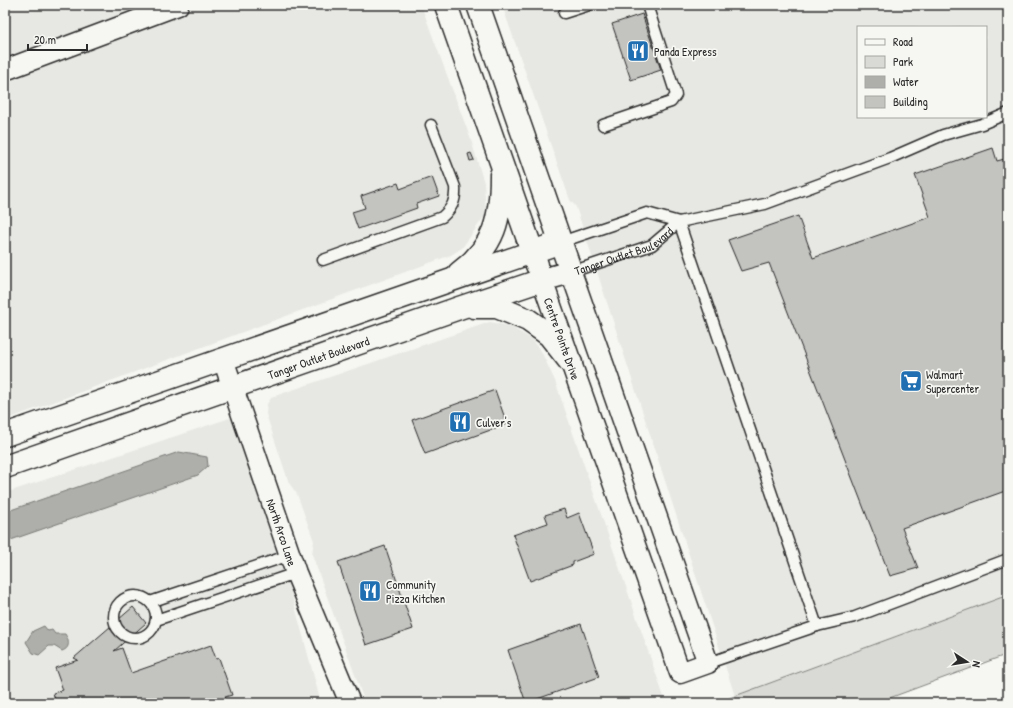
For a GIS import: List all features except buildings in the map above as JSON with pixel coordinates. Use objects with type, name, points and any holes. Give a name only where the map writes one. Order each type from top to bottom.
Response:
[{"type":"street","points":[[5,70],[178,5]]},
{"type":"street","name":"Centre Pointe Drive","points":[[446,5],[680,673],[708,663]]},
{"type":"street","points":[[478,5],[708,663]]},
{"type":"street","points":[[450,280],[470,264],[486,248],[494,231],[501,198],[501,161]]},
{"type":"street","name":"Tanger Outlet Boulevard","points":[[5,435],[561,242]]},
{"type":"street","name":"Tanger Outlet Boulevard","points":[[5,467],[459,308],[542,280],[571,272]]},
{"type":"street","points":[[459,308],[497,307],[528,320],[549,335],[571,363]]},
{"type":"street","name":"North Arco Lane","points":[[223,359],[293,564],[350,703]]},
{"type":"lane","points":[[564,13],[589,5]]},
{"type":"lane","points":[[603,125],[671,102],[676,95],[647,5]]},
{"type":"lane","points":[[817,626],[679,222],[765,204],[890,158],[943,135],[982,124],[1008,113]]},
{"type":"lane","points":[[323,260],[442,218],[451,209],[456,198],[455,187],[431,125]]},
{"type":"lane","name":"Tanger Outlet Boulevard","points":[[561,242],[647,213],[679,222]]},
{"type":"lane","name":"Tanger Outlet Boulevard","points":[[571,272],[652,245],[679,222]]},
{"type":"lane","points":[[708,663],[817,626],[855,617],[1008,559]]},
{"type":"lane","points":[[150,602],[293,564]]},
{"type":"lane","points":[[156,620],[293,564]]},
{"type":"lane","points":[[137,596],[150,602],[154,607],[156,620],[150,632],[138,638],[124,635],[116,624],[115,610],[124,599],[137,596]]},
{"type":"shaded area","points":[[5,5],[421,5],[471,140],[484,183],[486,214],[462,248],[451,255],[5,420]]},
{"type":"shaded area","points":[[502,5],[1008,5],[1008,595],[735,696],[576,207],[570,200]]},
{"type":"shaded area","points":[[490,322],[510,326],[533,340],[541,351],[555,381],[666,703],[365,703],[312,554],[314,541],[297,494],[289,483],[266,414],[267,404],[272,397]]},
{"type":"shaded area","points":[[230,418],[238,424],[276,536],[321,703],[5,703],[5,493]]},
{"type":"green space","points":[[1008,595],[1008,654],[876,703],[716,703]]},
{"type":"water","points":[[179,452],[207,457],[208,466],[198,475],[5,542],[5,512]]},
{"type":"water","points":[[44,626],[48,631],[52,630],[55,634],[65,634],[68,641],[68,646],[65,650],[62,651],[54,646],[49,646],[39,655],[33,653],[26,642],[33,631]]},
{"type":"place","name":"Panda Express","points":[[638,51]]},
{"type":"place","name":"Walmart Supercenter","points":[[911,381]]},
{"type":"place","name":"Culver's","points":[[460,422]]},
{"type":"place","name":"Community Pizza Kitchen","points":[[370,591]]}]
